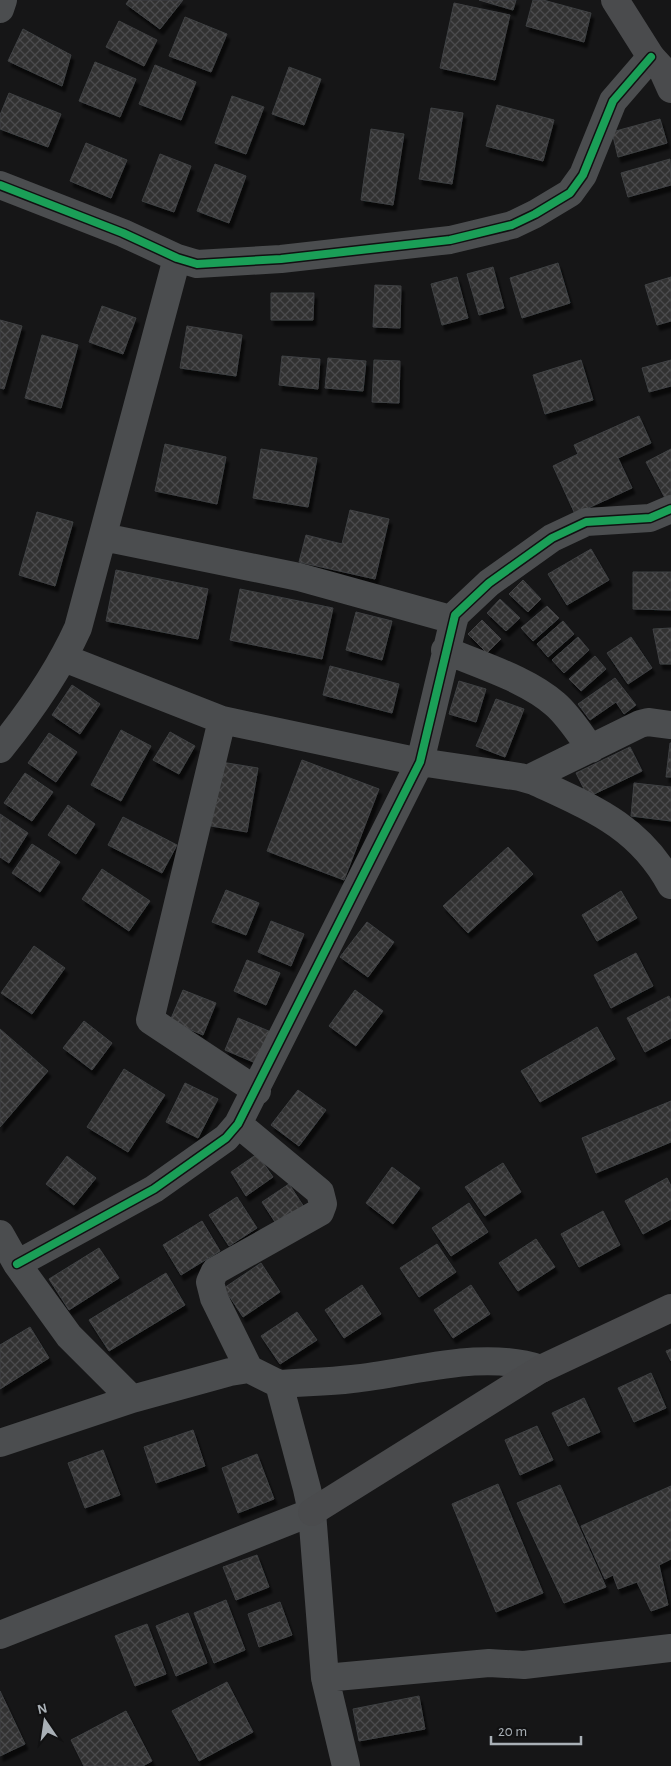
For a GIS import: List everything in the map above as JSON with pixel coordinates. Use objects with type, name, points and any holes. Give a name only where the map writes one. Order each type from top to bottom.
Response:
[{"type":"street","points":[[0,9],[4,0]]},
{"type":"street","points":[[0,185],[123,233],[177,258],[197,264],[281,259],[450,240],[512,225],[570,193],[583,175],[613,101],[664,70],[615,0]]},
{"type":"street","points":[[0,749],[22,722],[64,658],[78,628],[177,258]]},
{"type":"street","points":[[17,1264],[154,1188],[226,1138],[238,1124],[257,1091],[420,762],[445,650],[455,615],[489,584],[552,538],[586,522],[650,518],[671,509]]},
{"type":"street","points":[[102,537],[299,576],[454,620]]},
{"type":"street","points":[[445,650],[544,695],[560,708],[591,748]]},
{"type":"street","points":[[64,658],[222,720],[420,762],[528,779],[621,825],[666,875],[671,886]]},
{"type":"street","points":[[222,720],[150,1020],[257,1091]]},
{"type":"street","points":[[528,779],[640,724],[648,722],[671,725]]},
{"type":"street","points":[[238,1124],[320,1192],[323,1204],[320,1212],[215,1271],[210,1282],[214,1298],[249,1369]]},
{"type":"street","points":[[0,1234],[17,1264],[69,1336],[132,1400]]},
{"type":"street","points":[[0,1635],[312,1512],[541,1369],[671,1308]]},
{"type":"street","points":[[0,1443],[132,1400],[230,1372],[249,1369],[279,1384],[352,1379],[484,1362],[521,1363],[541,1369]]},
{"type":"street","points":[[279,1384],[308,1489],[312,1512],[325,1678],[346,1766]]},
{"type":"street","points":[[325,1678],[489,1663],[524,1664],[671,1648]]},
{"type":"building","points":[[129,0],[183,0],[160,29],[126,4]]},
{"type":"building","points":[[479,0],[516,0],[513,10]]},
{"type":"building","points":[[533,0],[543,0],[591,13],[584,42],[526,26]]},
{"type":"building","points":[[454,3],[510,15],[495,80],[440,68]]},
{"type":"building","points":[[185,17],[227,34],[211,72],[169,56]]},
{"type":"building","points":[[119,21],[157,40],[144,66],[106,47]]},
{"type":"building","points":[[23,29],[71,55],[62,86],[8,61]]},
{"type":"building","points":[[95,62],[136,79],[120,117],[79,101]]},
{"type":"building","points":[[155,65],[196,82],[181,120],[139,104]]},
{"type":"building","points":[[289,67],[321,79],[304,125],[272,114]]},
{"type":"building","points":[[9,93],[61,114],[48,147],[0,129],[0,115]]},
{"type":"building","points":[[232,96],[264,107],[246,154],[215,143]]},
{"type":"building","points":[[497,105],[554,120],[543,161],[486,146]]},
{"type":"building","points":[[431,108],[463,113],[452,184],[419,179]]},
{"type":"building","points":[[660,119],[667,143],[618,157],[612,132]]},
{"type":"building","points":[[371,129],[404,134],[393,205],[361,200]]},
{"type":"building","points":[[86,143],[127,160],[111,198],[70,181]]},
{"type":"building","points":[[160,154],[191,166],[174,212],[142,201]]},
{"type":"building","points":[[670,159],[671,185],[628,197],[621,173]]},
{"type":"building","points":[[215,164],[246,176],[229,223],[197,211]]},
{"type":"building","points":[[558,263],[570,303],[522,318],[510,278]]},
{"type":"building","points":[[493,267],[504,308],[479,315],[467,274]]},
{"type":"building","points":[[457,277],[468,318],[442,325],[431,284]]},
{"type":"building","points":[[671,277],[671,321],[657,325],[645,285]]},
{"type":"building","points":[[375,285],[401,286],[400,328],[373,327]]},
{"type":"building","points":[[271,293],[314,293],[313,320],[271,320]]},
{"type":"building","points":[[102,306],[136,318],[123,354],[89,342]]},
{"type":"building","points":[[0,320],[22,326],[4,389],[0,388]]},
{"type":"building","points":[[187,326],[242,335],[236,376],[180,368]]},
{"type":"building","points":[[42,335],[78,345],[61,408],[25,398]]},
{"type":"building","points":[[282,356],[320,359],[318,389],[279,385]]},
{"type":"building","points":[[328,358],[366,361],[363,391],[325,388]]},
{"type":"building","points":[[374,360],[400,361],[399,403],[372,402]]},
{"type":"building","points":[[581,360],[593,400],[545,414],[533,375]]},
{"type":"building","points":[[671,360],[671,386],[649,392],[642,368]]},
{"type":"building","points":[[639,416],[651,443],[618,458],[632,488],[575,514],[553,466],[578,454],[574,445]]},
{"type":"building","points":[[165,444],[226,457],[217,504],[155,491]]},
{"type":"building","points":[[261,449],[317,458],[308,507],[253,498]]},
{"type":"building","points":[[671,449],[671,495],[665,498],[646,462]]},
{"type":"building","points":[[350,510],[389,519],[375,579],[299,562],[306,535],[342,544]]},
{"type":"building","points":[[37,512],[73,522],[55,586],[19,575]]},
{"type":"building","points":[[591,549],[609,580],[567,605],[548,574]]},
{"type":"building","points":[[116,570],[208,589],[198,639],[106,621]]},
{"type":"building","points":[[633,572],[671,572],[671,610],[633,609]]},
{"type":"building","points":[[523,580],[541,599],[528,612],[509,594]]},
{"type":"building","points":[[240,589],[333,608],[322,659],[230,640]]},
{"type":"building","points":[[500,599],[520,618],[506,631],[487,613]]},
{"type":"building","points":[[547,606],[559,618],[533,641],[521,628]]},
{"type":"building","points":[[356,612],[392,621],[382,660],[346,650]]},
{"type":"building","points":[[482,620],[501,639],[487,653],[468,634]]},
{"type":"building","points":[[563,621],[574,634],[548,657],[537,644]]},
{"type":"building","points":[[671,628],[671,664],[660,664],[653,629]]},
{"type":"building","points":[[578,637],[589,650],[564,673],[552,660]]},
{"type":"building","points":[[631,637],[652,668],[628,684],[607,653]]},
{"type":"building","points":[[595,656],[606,669],[581,691],[569,679]]},
{"type":"building","points":[[330,666],[399,684],[392,713],[323,695]]},
{"type":"building","points":[[615,678],[636,705],[624,714],[616,702],[590,720],[578,704]]},
{"type":"building","points":[[459,681],[486,689],[476,722],[449,714]]},
{"type":"building","points":[[72,685],[100,704],[80,734],[52,715]]},
{"type":"building","points":[[496,699],[524,709],[505,757],[476,746]]},
{"type":"building","points":[[121,730],[151,746],[121,801],[91,785]]},
{"type":"building","points":[[170,732],[195,746],[179,774],[153,760]]},
{"type":"building","points":[[49,733],[77,752],[56,782],[28,763]]},
{"type":"building","points":[[670,743],[671,777],[666,777]]},
{"type":"building","points":[[630,747],[642,771],[588,797],[576,773]]},
{"type":"building","points":[[302,760],[379,789],[344,880],[267,851]]},
{"type":"building","points":[[221,762],[258,768],[247,832],[211,826]]},
{"type":"building","points":[[25,773],[53,792],[32,821],[4,803]]},
{"type":"building","points":[[634,783],[671,787],[671,821],[631,816]]},
{"type":"building","points":[[68,805],[95,824],[76,854],[48,835]]},
{"type":"building","points":[[0,814],[28,833],[9,863],[0,857]]},
{"type":"building","points":[[123,817],[177,845],[162,873],[108,845]]},
{"type":"building","points":[[32,844],[60,862],[40,892],[12,873]]},
{"type":"building","points":[[508,847],[533,874],[468,933],[443,906]]},
{"type":"building","points":[[102,869],[150,901],[129,931],[82,899]]},
{"type":"building","points":[[226,890],[259,903],[246,935],[212,922]]},
{"type":"building","points":[[621,891],[637,918],[597,941],[582,915]]},
{"type":"building","points":[[271,921],[304,934],[291,966],[258,952]]},
{"type":"building","points":[[367,922],[394,942],[368,977],[340,957]]},
{"type":"building","points":[[34,946],[65,968],[32,1014],[1,993]]},
{"type":"building","points":[[636,953],[653,986],[611,1008],[594,975]]},
{"type":"building","points":[[247,960],[280,973],[266,1005],[234,991]]},
{"type":"building","points":[[183,990],[216,1003],[203,1035],[170,1021]]},
{"type":"building","points":[[355,990],[383,1011],[356,1046],[329,1026]]},
{"type":"building","points":[[669,996],[671,1000],[671,1038],[645,1052],[627,1018]]},
{"type":"building","points":[[238,1018],[271,1032],[258,1064],[225,1050]]},
{"type":"building","points":[[84,1021],[112,1043],[92,1070],[63,1048]]},
{"type":"building","points":[[597,1027],[615,1059],[540,1102],[521,1071]]},
{"type":"building","points":[[0,1029],[48,1071],[0,1127]]},
{"type":"building","points":[[124,1069],[165,1095],[128,1152],[87,1127]]},
{"type":"building","points":[[185,1083],[218,1099],[198,1138],[166,1122]]},
{"type":"building","points":[[298,1090],[326,1110],[299,1146],[271,1125]]},
{"type":"building","points":[[671,1101],[671,1142],[596,1173],[582,1138]]},
{"type":"building","points":[[257,1154],[273,1177],[246,1196],[231,1172]]},
{"type":"building","points":[[67,1156],[96,1178],[74,1205],[46,1184]]},
{"type":"building","points":[[503,1163],[521,1192],[485,1216],[465,1187]]},
{"type":"building","points":[[392,1167],[420,1188],[393,1224],[366,1203]]},
{"type":"building","points":[[667,1178],[671,1186],[671,1219],[643,1234],[625,1201]]},
{"type":"building","points":[[289,1184],[304,1207],[277,1225],[262,1202]]},
{"type":"building","points":[[237,1197],[257,1228],[229,1246],[209,1215]]},
{"type":"building","points":[[469,1203],[488,1232],[451,1256],[432,1228]]},
{"type":"building","points":[[603,1211],[620,1245],[579,1267],[561,1234]]},
{"type":"building","points":[[202,1221],[220,1251],[181,1275],[163,1245]]},
{"type":"building","points":[[536,1239],[555,1267],[518,1291],[499,1263]]},
{"type":"building","points":[[437,1244],[456,1272],[419,1297],[400,1268]]},
{"type":"building","points":[[99,1248],[119,1278],[69,1310],[49,1279]]},
{"type":"building","points":[[261,1263],[280,1292],[243,1317],[224,1288]]},
{"type":"building","points":[[166,1273],[185,1305],[109,1351],[89,1320]]},
{"type":"building","points":[[362,1285],[381,1314],[344,1338],[325,1310]]},
{"type":"building","points":[[471,1285],[490,1314],[453,1338],[434,1310]]},
{"type":"building","points":[[297,1312],[317,1340],[280,1364],[261,1336]]},
{"type":"building","points":[[30,1327],[49,1358],[0,1389],[0,1345]]},
{"type":"building","points":[[671,1349],[671,1361],[666,1351]]},
{"type":"building","points":[[651,1373],[666,1408],[634,1422],[618,1388]]},
{"type":"building","points":[[584,1398],[600,1432],[568,1446],[552,1413]]},
{"type":"building","points":[[537,1426],[553,1460],[520,1475],[505,1440]]},
{"type":"building","points":[[193,1430],[205,1466],[156,1483],[144,1447]]},
{"type":"building","points":[[103,1450],[120,1495],[85,1508],[68,1463]]},
{"type":"building","points":[[257,1454],[274,1499],[238,1513],[222,1468]]},
{"type":"building","points":[[498,1484],[543,1593],[496,1612],[452,1504]]},
{"type":"building","points":[[560,1485],[606,1587],[564,1603],[517,1503]]},
{"type":"building","points":[[671,1486],[671,1559],[659,1565],[668,1605],[651,1611],[637,1582],[618,1589],[613,1575],[605,1579],[581,1526]]},
{"type":"building","points":[[257,1555],[269,1587],[236,1600],[223,1567]]},
{"type":"building","points":[[226,1600],[245,1650],[214,1663],[194,1613]]},
{"type":"building","points":[[280,1602],[292,1635],[259,1647],[248,1614]]},
{"type":"building","points":[[188,1613],[207,1663],[176,1676],[156,1626]]},
{"type":"building","points":[[147,1624],[166,1674],[135,1686],[115,1636]]},
{"type":"building","points":[[227,1682],[253,1732],[199,1761],[172,1711]]},
{"type":"building","points":[[0,1691],[25,1744],[0,1756]]},
{"type":"building","points":[[419,1696],[425,1729],[359,1741],[353,1709]]},
{"type":"building","points":[[126,1711],[152,1761],[143,1766],[84,1766],[71,1740]]},
{"type":"cycle path","points":[[0,185],[123,233],[177,258],[197,264],[281,259],[450,240],[512,225],[570,193],[583,175],[613,101],[651,57]]},
{"type":"cycle path","points":[[17,1264],[154,1189],[226,1138],[238,1124],[420,762],[455,615],[489,583],[552,538],[586,522],[650,518],[671,509]]}]
